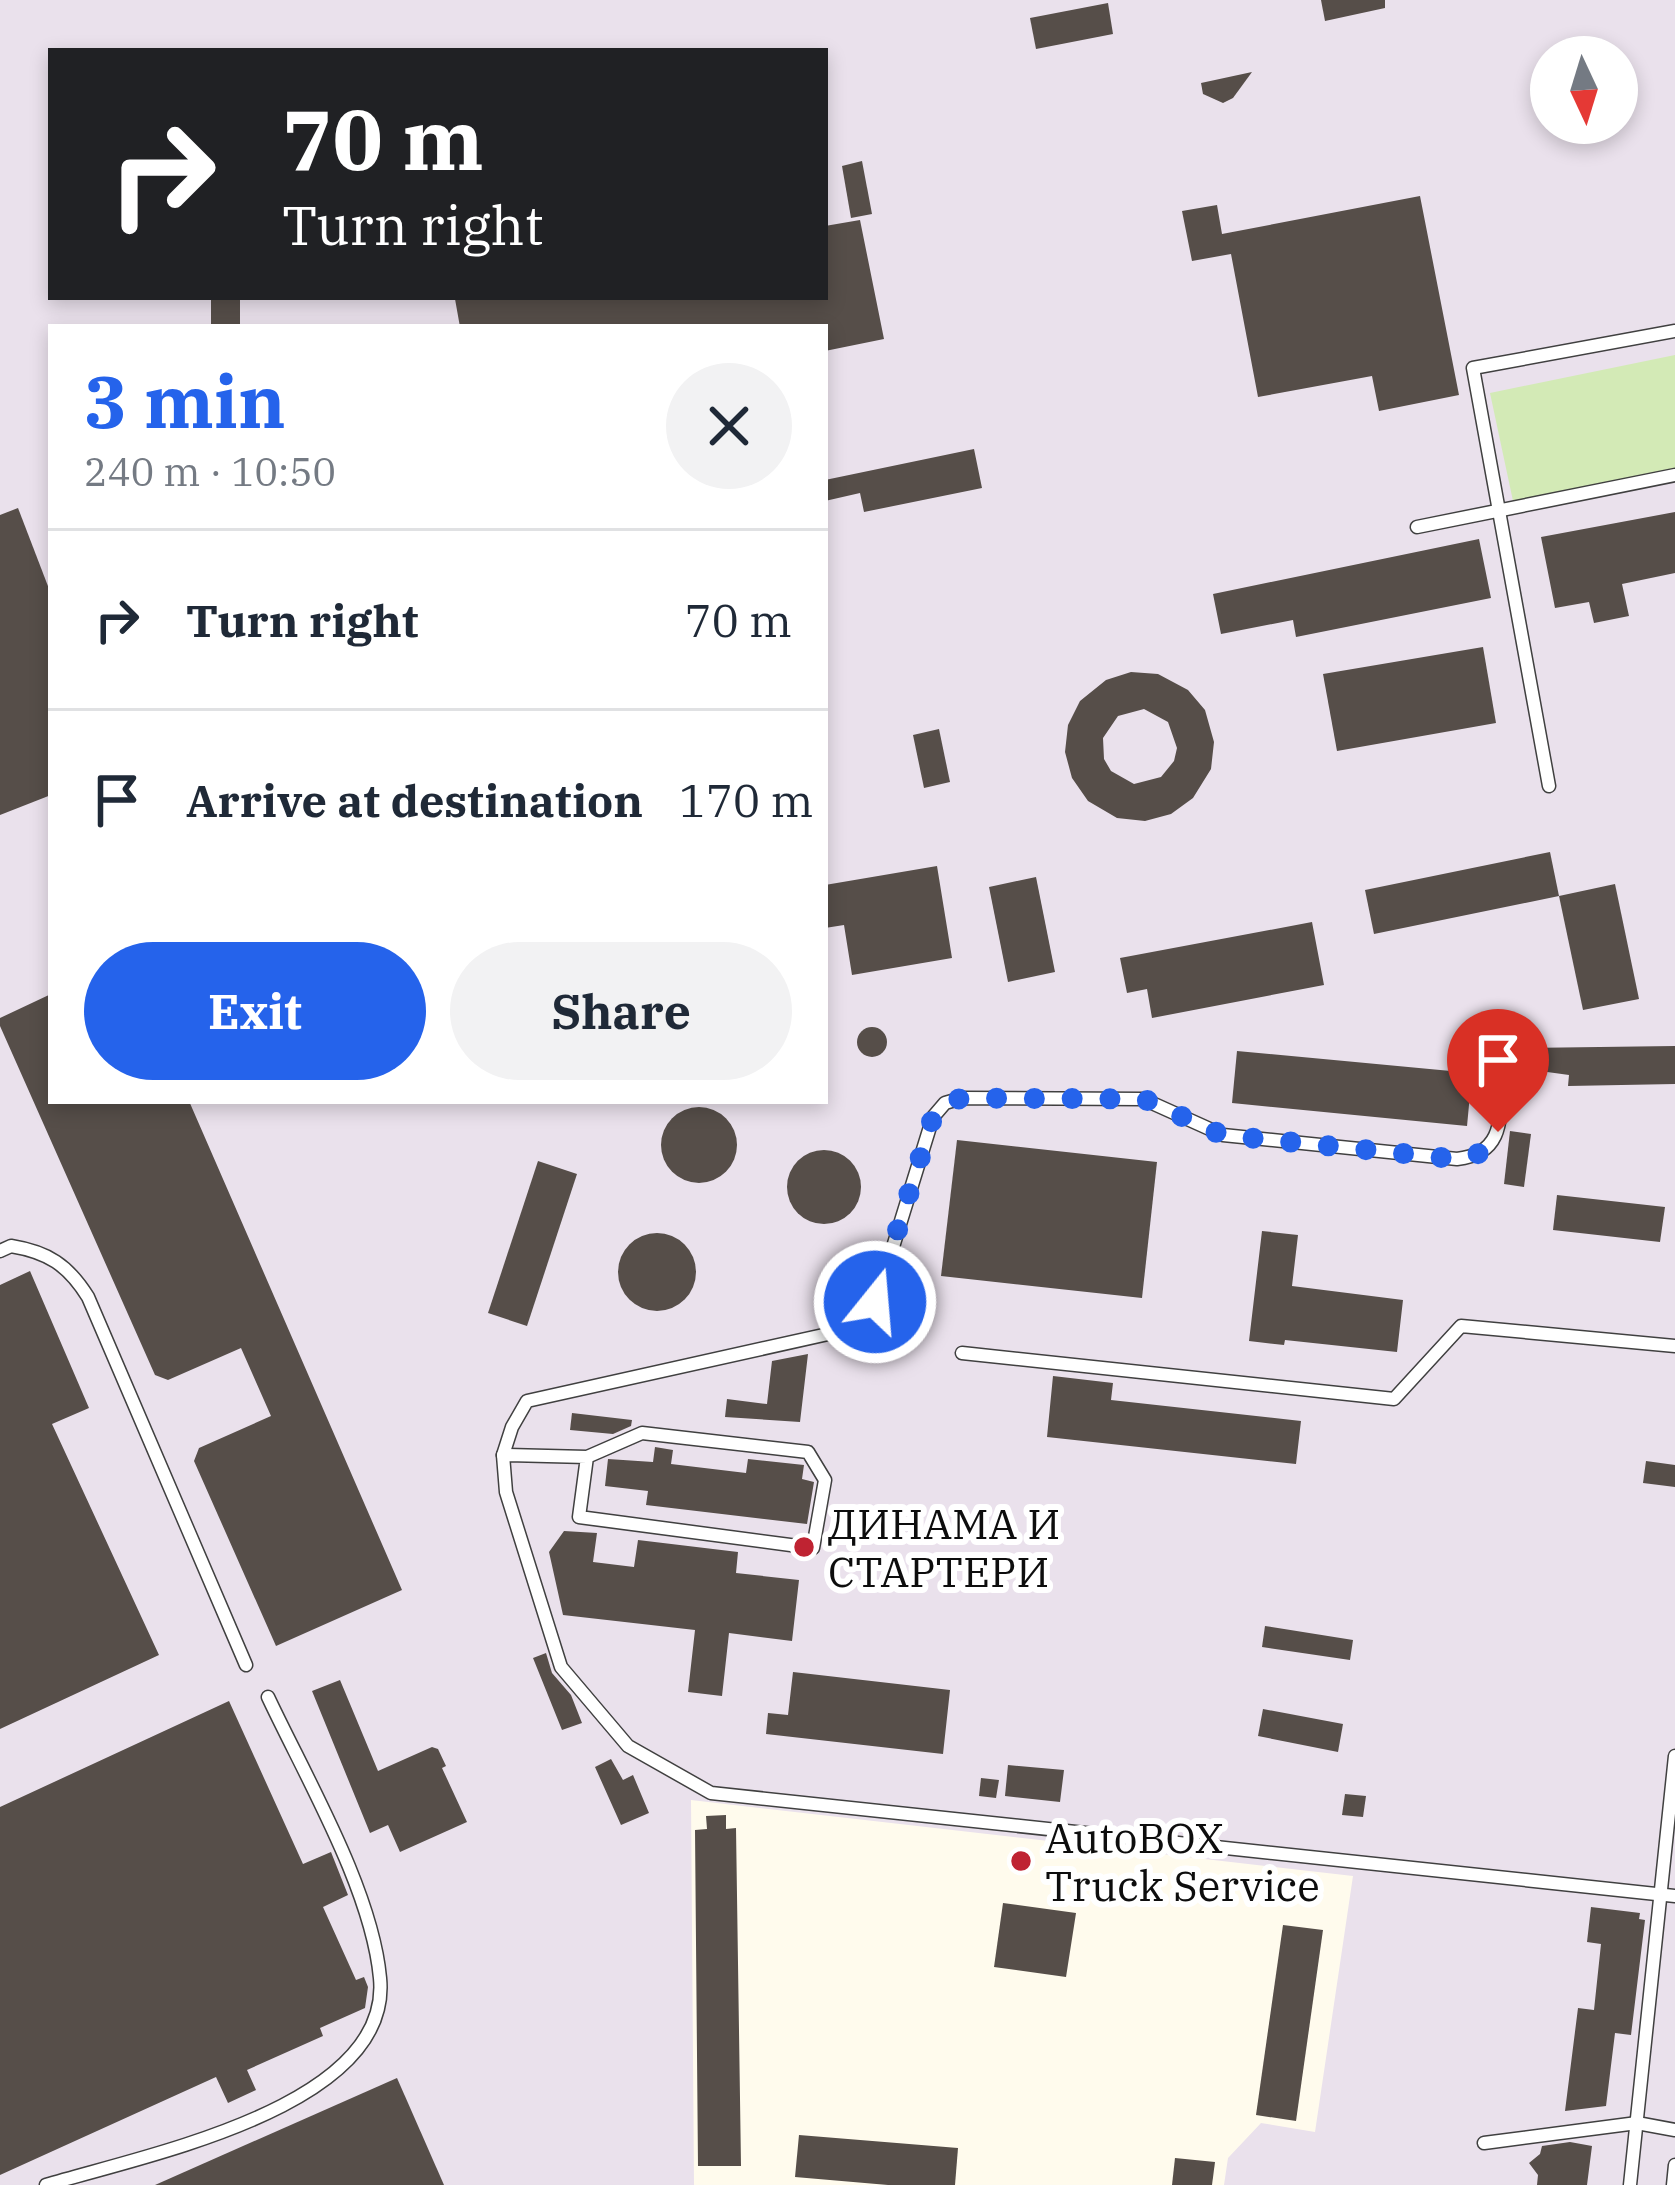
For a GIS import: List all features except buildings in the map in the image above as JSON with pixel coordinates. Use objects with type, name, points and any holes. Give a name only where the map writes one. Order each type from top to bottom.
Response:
[{"type":"lane","points":[[1549,786],[1472,368],[1675,331]]},
{"type":"lane","points":[[1417,527],[1675,475]]},
{"type":"lane","points":[[1502,1071],[1498,1132],[1489,1148],[1475,1157],[1457,1159],[1222,1135],[1144,1099],[962,1098],[945,1103],[933,1117],[875,1302],[855,1328],[527,1401],[502,1455],[506,1492],[561,1667],[628,1746],[711,1792],[1668,1895]]},
{"type":"lane","points":[[0,1251],[11,1246],[55,1259],[73,1274],[88,1297],[246,1665]]},
{"type":"lane","points":[[962,1353],[1394,1399],[1461,1326],[1675,1346]]},
{"type":"lane","points":[[502,1455],[586,1457],[642,1433],[808,1452],[825,1480],[813,1548],[579,1517],[586,1457]]},
{"type":"lane","points":[[46,2185],[260,2119],[311,2090],[352,2057],[377,2022],[381,1980],[370,1930],[346,1865],[268,1697]]},
{"type":"lane","points":[[1630,2185],[1668,1895],[1675,1756]]},
{"type":"lane","points":[[1484,2143],[1637,2123],[1675,2130]]},
{"type":"lane","points":[[1672,2185],[1675,2165]]},
{"type":"shaded area","points":[[0,0],[1675,0],[1675,2185],[1224,2185],[1228,2158],[1261,2123],[1315,2132],[1353,1876],[691,1800],[694,2185],[0,2185]]},
{"type":"green space","points":[[1675,355],[1675,468],[1513,501],[1490,393]]},
{"type":"place","name":"ДИНАМА И СТАРТЕРИ","points":[[804,1547]]},
{"type":"place","name":"AutoBOX Truck Service","points":[[1021,1861]]},
{"type":"route","points":[[875,1302],[933,1117],[945,1103],[962,1098],[1144,1099],[1222,1135],[1457,1159],[1475,1157],[1489,1148],[1498,1132]]}]
